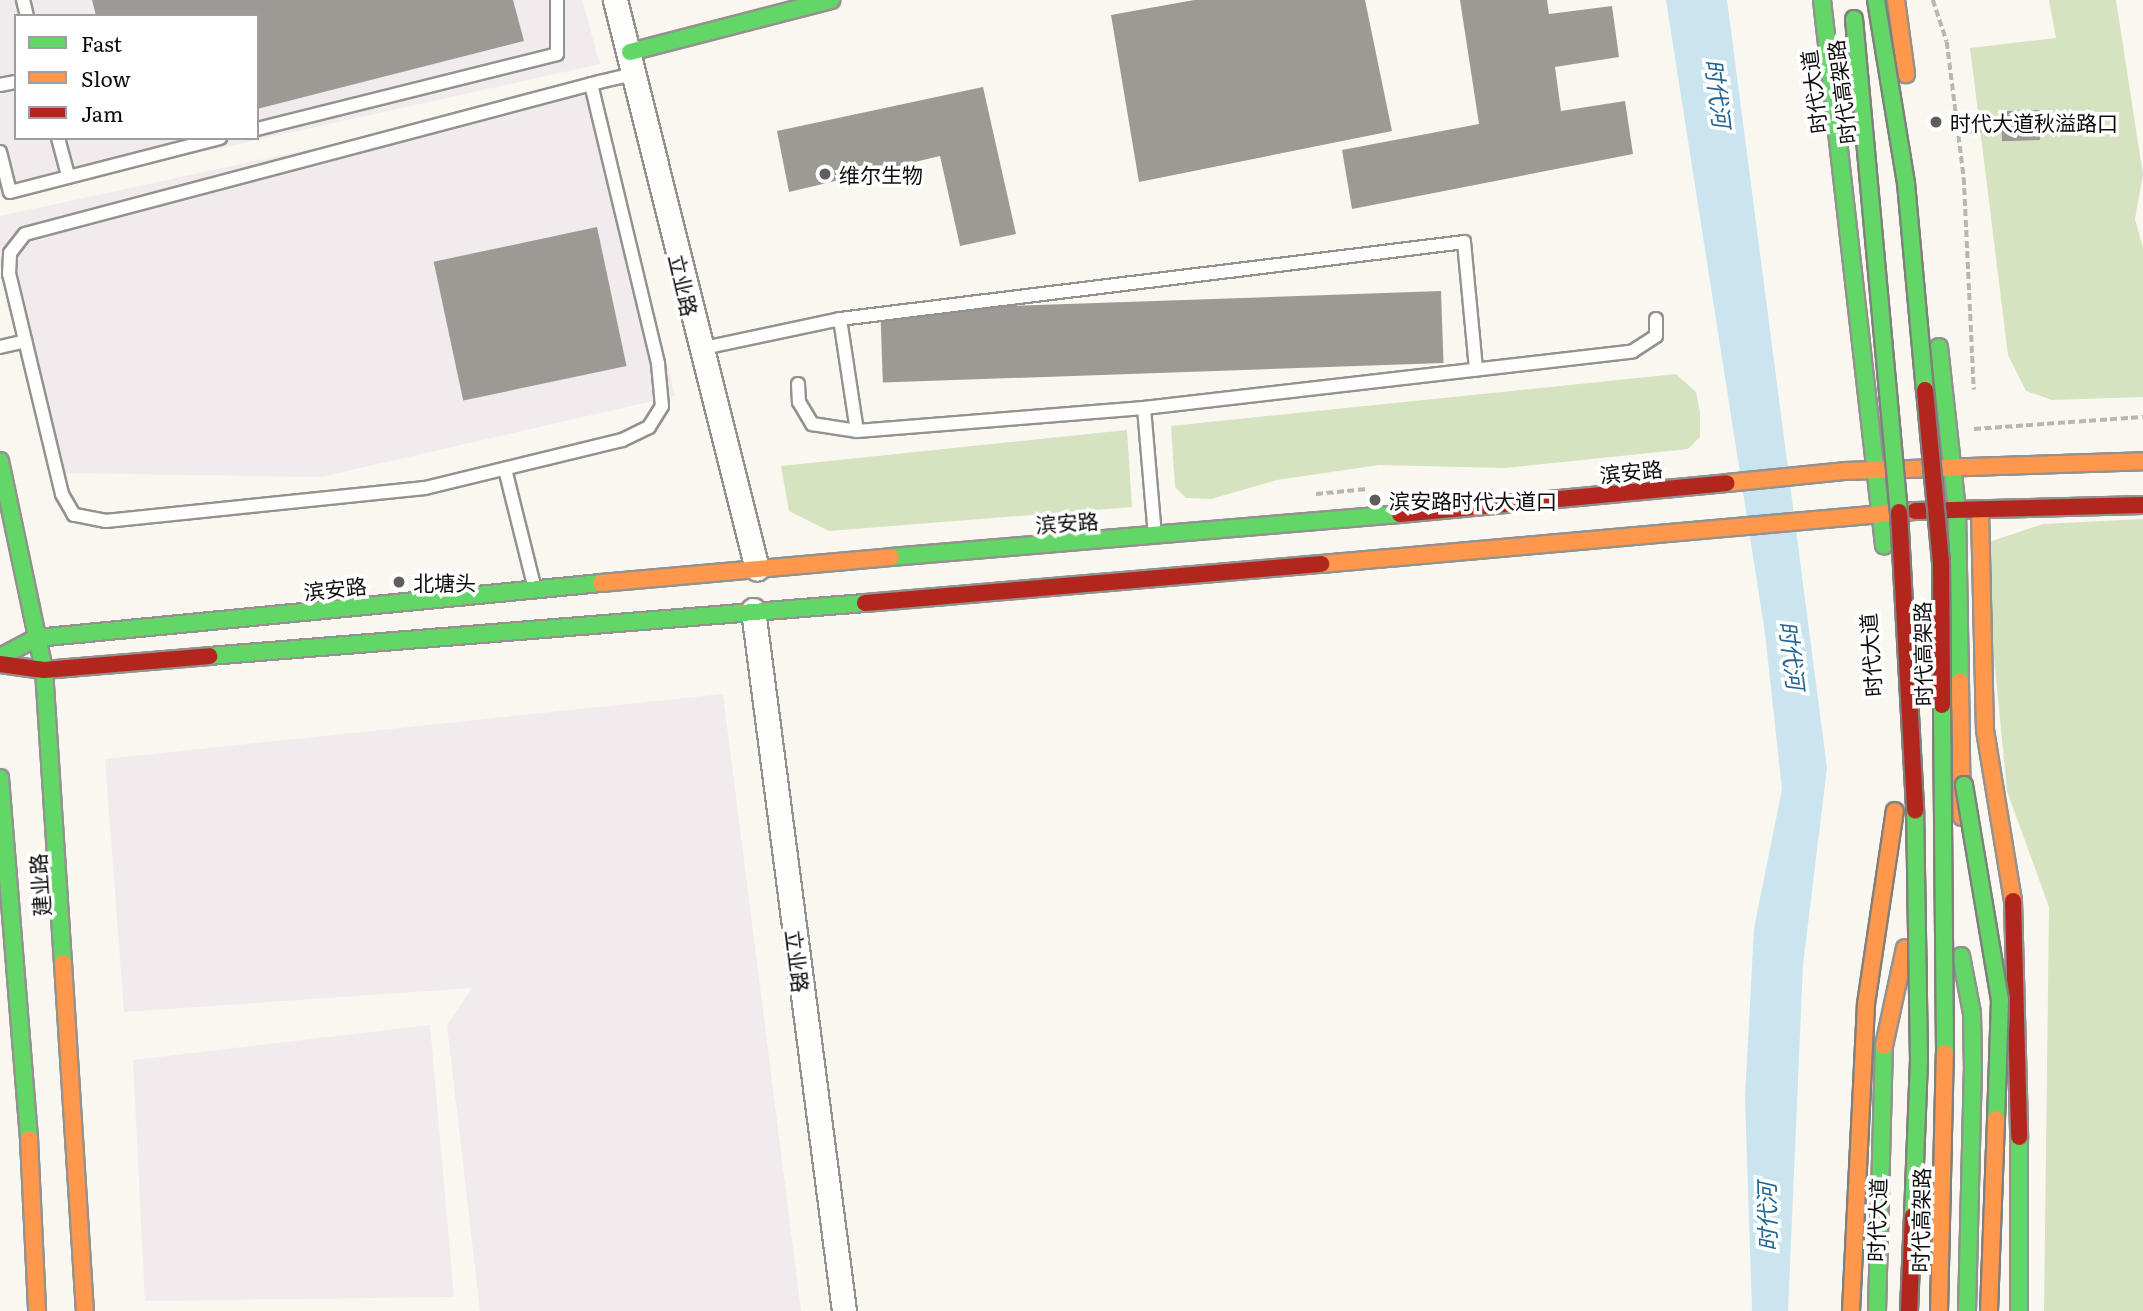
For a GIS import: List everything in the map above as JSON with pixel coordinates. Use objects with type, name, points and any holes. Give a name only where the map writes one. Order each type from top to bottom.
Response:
[{"type":"main road","points":[[632,63],[831,0]]},
{"type":"main road","name":"时代大道","points":[[1822,0],[1881,511],[1905,948],[1894,1311]]},
{"type":"main road","name":"时代高架路","points":[[1852,0],[1895,425],[1907,645],[1919,1060],[1909,1311]]},
{"type":"main road","name":"时代高架路","points":[[1876,0],[1907,196],[1941,561],[1943,652],[1939,1311]]},
{"type":"main road","points":[[1896,0],[1957,511],[1961,956],[1953,1311]]},
{"type":"main road","name":"建业路","points":[[0,461],[44,670],[85,1311]]},
{"type":"main road","name":"滨安路","points":[[0,657],[36,638],[535,589],[1877,470],[1977,469],[2143,461]]},
{"type":"main road","points":[[0,664],[44,670],[1729,527],[1881,511],[1980,511],[2143,505]]},
{"type":"main road","points":[[1980,511],[1989,758],[2018,931],[2018,1311]]},
{"type":"main road","points":[[1850,1311],[1865,1017],[1894,831],[1907,645]]},
{"type":"main road","points":[[1943,652],[2000,1000],[1989,1311]]},
{"type":"main road","points":[[1961,882],[1989,758]]},
{"type":"main road","name":"建业路","points":[[0,778],[25,1060],[37,1311]]},
{"type":"main road","points":[[1877,1311],[1884,1046],[1905,948]]},
{"type":"main road","points":[[1961,956],[1972,1013],[1967,1311]]},
{"type":"street","name":"立业路","points":[[615,0],[699,349],[757,569]]},
{"type":"street","name":"立业路","points":[[753,610],[844,1311]]},
{"type":"lane","points":[[259,128],[557,54],[557,0]]},
{"type":"lane","points":[[591,84],[658,364],[662,406],[639,434],[425,488],[86,521],[74,515],[62,494],[8,263],[25,234],[591,84],[632,63]]},
{"type":"lane","points":[[59,140],[68,176]]},
{"type":"lane","points":[[0,152],[10,192],[212,140]]},
{"type":"lane","points":[[699,349],[840,318],[1464,242],[1476,369]]},
{"type":"lane","points":[[840,318],[857,431]]},
{"type":"lane","points":[[798,384],[799,402],[812,424],[857,431],[1144,408],[1633,351],[1656,336],[1656,318]]},
{"type":"lane","points":[[0,347],[25,341]]},
{"type":"lane","points":[[1144,408],[1155,536]]},
{"type":"lane","points":[[505,469],[535,589]]},
{"type":"path","points":[[1933,0],[1947,42],[1964,178],[1975,402]]},
{"type":"path","points":[[1965,133],[2002,128]]},
{"type":"path","points":[[1975,415],[1977,469]]},
{"type":"path","points":[[1950,437],[1976,428],[2143,417]]},
{"type":"shaded area","points":[[0,0],[582,0],[600,64],[259,140],[259,14],[14,14],[14,140],[257,140],[0,197]]},
{"type":"shaded area","points":[[599,87],[675,396],[321,477],[58,473],[0,265],[0,216]]},
{"type":"shaded area","points":[[723,694],[801,1311],[480,1311],[447,1025],[472,988],[124,1012],[105,759]]},
{"type":"shaded area","points":[[430,1025],[454,1297],[145,1301],[133,1060]]},
{"type":"green space","points":[[2049,0],[2116,0],[2143,175],[2135,219],[2143,248],[2143,397],[2052,400],[2026,391],[2008,355],[1970,48],[2056,38]]},
{"type":"green space","points":[[1676,374],[1696,392],[1700,412],[1700,437],[1688,449],[1504,468],[1379,465],[1277,480],[1211,499],[1186,498],[1175,487],[1171,426]]},
{"type":"green space","points":[[1127,430],[1132,507],[829,531],[789,511],[781,466]]},
{"type":"green space","points":[[2143,519],[2143,1311],[2044,1311],[2049,907],[2007,791],[1983,544],[2043,524]]},
{"type":"water","name":"时代河","points":[[1666,0],[1727,0],[1827,768],[1803,965],[1788,1311],[1752,1311],[1745,1098],[1754,928],[1782,789],[1765,633]]},
{"type":"building","points":[[92,0],[513,0],[524,41],[259,108],[259,14],[96,14]]},
{"type":"building","points":[[1194,0],[1365,0],[1392,131],[1139,182],[1111,15]]},
{"type":"building","points":[[1460,0],[1547,0],[1549,14],[1612,6],[1619,57],[1555,67],[1561,111],[1625,101],[1633,154],[1352,209],[1342,150],[1479,124]]},
{"type":"building","name":"维尔生物","points":[[983,87],[1016,234],[960,246],[940,156],[789,192],[777,131]]},
{"type":"building","points":[[2039,110],[2040,140],[2002,141],[2001,111]]},
{"type":"building","points":[[597,227],[627,366],[463,401],[434,262]]},
{"type":"building","points":[[1441,291],[1444,363],[883,383],[880,311]]},
{"type":"traffic: fast","points":[[630,52],[831,0]]},
{"type":"traffic: fast","points":[[1822,0],[1884,545]]},
{"type":"traffic: fast","points":[[1876,0],[1906,183],[1925,390]]},
{"type":"traffic: fast","points":[[1854,19],[1899,512]]},
{"type":"traffic: fast","points":[[1939,347],[1957,511],[1960,681]]},
{"type":"traffic: fast","points":[[0,461],[44,670],[63,963]]},
{"type":"traffic: fast","points":[[891,557],[1400,514]]},
{"type":"traffic: fast","points":[[0,657],[36,638],[601,583]]},
{"type":"traffic: fast","points":[[209,656],[865,603]]},
{"type":"traffic: fast","points":[[1942,705],[1945,1053]]},
{"type":"traffic: fast","points":[[0,778],[29,1139]]},
{"type":"traffic: fast","points":[[1964,785],[2000,1000],[1996,1119]]},
{"type":"traffic: fast","points":[[1913,1216],[1919,1060],[1915,811]]},
{"type":"traffic: fast","points":[[1961,956],[1972,1013],[1973,1070]]},
{"type":"traffic: fast","points":[[1877,1311],[1884,1046]]},
{"type":"traffic: fast","points":[[1967,1311],[1973,1070]]},
{"type":"traffic: fast","points":[[2019,1137],[2019,1311]]},
{"type":"traffic: slow","points":[[1896,0],[1906,74]]},
{"type":"traffic: slow","points":[[1727,483],[1846,471],[2143,461]]},
{"type":"traffic: slow","points":[[1321,564],[1915,511]]},
{"type":"traffic: slow","points":[[1980,511],[1985,730],[2013,901]]},
{"type":"traffic: slow","points":[[601,583],[891,557]]},
{"type":"traffic: slow","points":[[1960,681],[1962,817]]},
{"type":"traffic: slow","points":[[1851,1311],[1866,1004],[1895,811]]},
{"type":"traffic: slow","points":[[1884,1046],[1905,948]]},
{"type":"traffic: slow","points":[[63,963],[85,1311]]},
{"type":"traffic: slow","points":[[1939,1311],[1945,1053]]},
{"type":"traffic: slow","points":[[1989,1311],[1996,1119]]},
{"type":"traffic: slow","points":[[29,1139],[37,1311]]},
{"type":"traffic: jam","points":[[1925,390],[1941,561],[1942,705]]},
{"type":"traffic: jam","points":[[1400,514],[1727,483]]},
{"type":"traffic: jam","points":[[1915,511],[2143,505]]},
{"type":"traffic: jam","points":[[1899,512],[1915,811]]},
{"type":"traffic: jam","points":[[865,603],[1321,564]]},
{"type":"traffic: jam","points":[[0,664],[44,670],[209,656]]},
{"type":"traffic: jam","points":[[2013,901],[2019,1137]]},
{"type":"traffic: jam","points":[[1909,1311],[1913,1216]]},
{"type":"place","name":"时代大道秋溢路口","points":[[1936,122]]},
{"type":"place","name":"维尔生物","points":[[825,174]]},
{"type":"place","name":"滨安路时代大道口","points":[[1375,500]]},
{"type":"place","name":"北塘头","points":[[399,582]]}]
